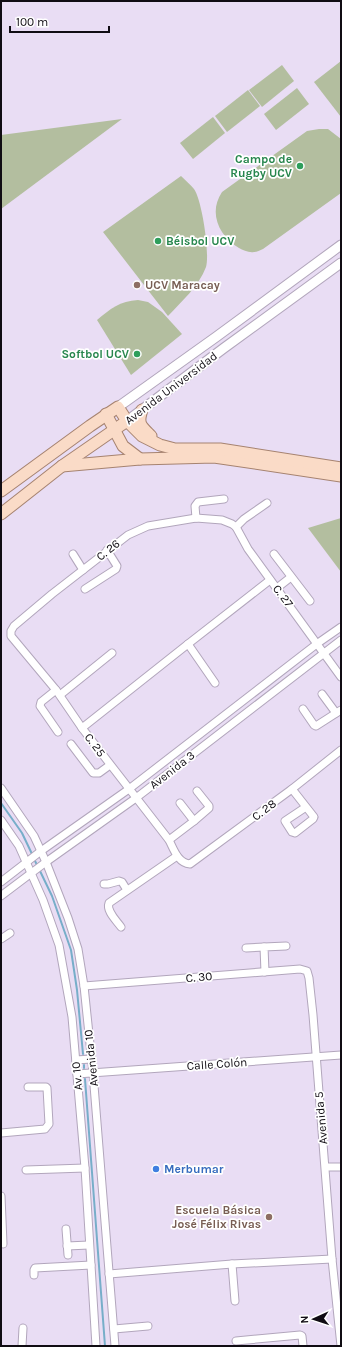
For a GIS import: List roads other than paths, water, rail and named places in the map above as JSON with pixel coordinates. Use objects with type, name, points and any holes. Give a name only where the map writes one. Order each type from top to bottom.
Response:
[{"type":"main road","name":"Avenida Universidad","points":[[1,491],[106,414],[118,407]]},
{"type":"main road","points":[[118,407],[136,432],[160,445],[175,449],[220,449],[341,468]]},
{"type":"main road","points":[[142,410],[139,419],[142,427],[160,445]]},
{"type":"main road","points":[[106,414],[123,446],[140,460]]},
{"type":"main road","name":"Avenida Universidad","points":[[1,514],[62,466],[127,421]]},
{"type":"main road","points":[[62,466],[140,460],[214,457],[341,476]]},
{"type":"street","name":"Avenida Universidad","points":[[118,407],[341,245]]},
{"type":"street","name":"Avenida Universidad","points":[[127,421],[341,263]]},
{"type":"street","points":[[196,518],[195,506],[198,502],[224,499]]},
{"type":"street","points":[[236,527],[244,519],[267,503]]},
{"type":"street","name":"C. 26","points":[[14,626],[128,535],[148,526],[196,518],[222,520],[236,527]]},
{"type":"street","name":"C. 27","points":[[236,527],[248,549],[318,643],[341,677]]},
{"type":"street","points":[[85,589],[116,569],[117,566],[108,550]]},
{"type":"street","points":[[73,554],[83,570]]},
{"type":"street","points":[[274,554],[310,601]]},
{"type":"street","points":[[277,588],[291,577]]},
{"type":"street","points":[[82,728],[270,580]]},
{"type":"street","name":"C. 25","points":[[14,626],[11,631],[11,636],[58,692],[82,728],[169,840],[177,856],[184,863]]},
{"type":"street","name":"Avenida 3","points":[[1,882],[41,851],[129,789],[318,643],[341,627]]},
{"type":"street","name":"Avenida 3","points":[[1,896],[136,798],[341,640]]},
{"type":"street","points":[[188,644],[215,683]]},
{"type":"street","points":[[58,732],[40,706],[41,702],[58,692],[112,653]]},
{"type":"street","points":[[303,709],[316,726],[339,712],[322,694]]},
{"type":"street","points":[[71,744],[93,773],[99,773],[110,765]]},
{"type":"street","name":"C. 28","points":[[184,863],[190,864],[292,789],[341,750]]},
{"type":"street","name":"Avenida 10","points":[[1,788],[34,836],[68,918],[78,949],[84,986],[93,1073],[114,1329],[114,1346]]},
{"type":"street","points":[[292,789],[306,807]]},
{"type":"street","points":[[169,840],[209,808],[197,791]]},
{"type":"street","points":[[180,803],[194,821]]},
{"type":"street","name":"Av. 10","points":[[1,820],[19,846],[27,863],[43,900],[59,945],[72,1017],[76,1060],[85,1168],[96,1346]]},
{"type":"street","points":[[121,927],[108,910],[108,903],[177,856]]},
{"type":"street","points":[[104,884],[119,881],[122,882],[128,890]]},
{"type":"street","points":[[1,939],[10,933]]},
{"type":"street","points":[[246,948],[286,946]]},
{"type":"street","points":[[264,947],[265,972]]},
{"type":"street","name":"C. 30","points":[[84,986],[300,969],[307,971],[310,978]]},
{"type":"street","name":"Avenida 5","points":[[310,978],[332,1258],[338,1276],[341,1341]]},
{"type":"street","name":"Calle Colón","points":[[77,1074],[341,1055]]},
{"type":"street","points":[[76,1060],[91,1058]]},
{"type":"street","points":[[1,1133],[45,1129],[49,1124],[46,1087],[28,1087]]},
{"type":"street","points":[[326,1167],[341,1166]]},
{"type":"street","points":[[26,1170],[85,1168]]},
{"type":"street","points":[[1,1196],[3,1244]]},
{"type":"street","points":[[66,1229],[68,1254]]},
{"type":"street","points":[[67,1246],[89,1245]]},
{"type":"street","points":[[109,1274],[332,1258]]},
{"type":"street","points":[[232,1264],[235,1301]]},
{"type":"street","points":[[34,1275],[35,1268],[91,1265]]},
{"type":"street","points":[[114,1329],[148,1326]]},
{"type":"street","points":[[22,1328],[22,1346]]},
{"type":"street","points":[[236,1341],[300,1335],[302,1336],[303,1346]]},
{"type":"waterway","points":[[1,803],[22,833],[32,854]]},
{"type":"waterway","points":[[35,861],[37,865]]},
{"type":"waterway","points":[[40,871],[52,896],[71,950],[77,990],[83,1054]]},
{"type":"waterway","points":[[85,1079],[105,1346]]},
{"type":"place","name":"Campo de Rugby UCV","points":[[300,166]]},
{"type":"place","name":"Béisbol UCV","points":[[158,241]]},
{"type":"place","name":"UCV Maracay","points":[[137,285]]},
{"type":"place","name":"Softbol UCV","points":[[137,354]]},
{"type":"place","name":"Merbumar","points":[[156,1169]]},
{"type":"place","name":"Escuela Básica José Félix Rivas","points":[[269,1217]]}]
